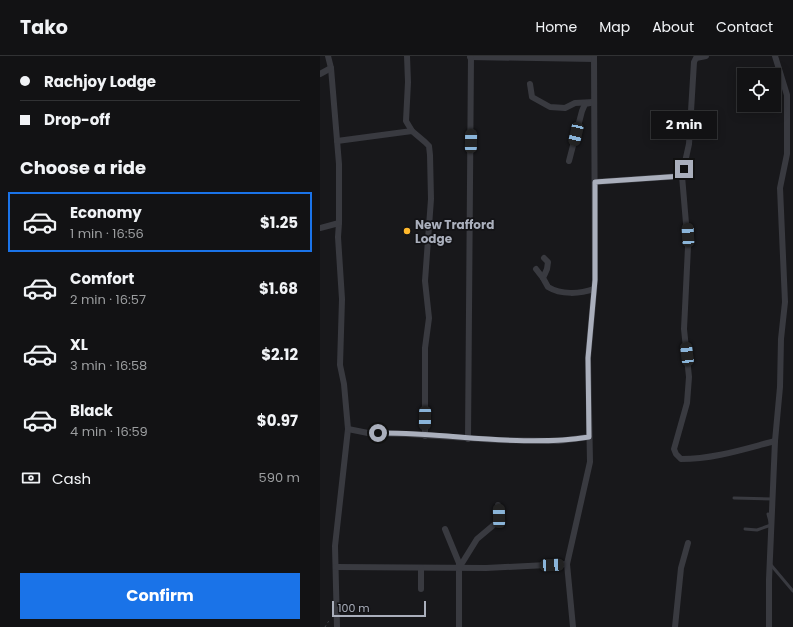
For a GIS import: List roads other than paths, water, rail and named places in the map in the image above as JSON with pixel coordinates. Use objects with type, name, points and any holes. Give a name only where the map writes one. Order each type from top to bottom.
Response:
[{"type":"street","points":[[328,56],[331,68],[337,141],[338,237],[342,299],[340,364],[348,429],[335,546],[337,627]]},
{"type":"street","points":[[407,56],[407,125],[425,142],[428,146],[430,155],[431,199],[425,281],[429,318],[425,348],[425,436]]},
{"type":"street","points":[[468,438],[471,164],[470,56],[594,58],[594,289],[588,358],[588,473],[576,517],[567,564],[573,627]]},
{"type":"street","points":[[706,56],[696,58],[694,62],[689,144],[682,176],[688,247],[684,329],[689,377],[688,403],[674,449],[676,454],[681,459],[713,457],[775,441]]},
{"type":"street","points":[[769,627],[772,499],[780,387],[781,339],[785,302],[780,188],[787,154],[787,95],[775,56]]},
{"type":"street","points":[[320,74],[331,68]]},
{"type":"street","points":[[530,84],[532,97],[550,107],[565,108],[575,103],[594,102]]},
{"type":"street","points":[[569,161],[582,111],[586,104],[594,102]]},
{"type":"street","points":[[337,141],[412,131]]},
{"type":"street","points":[[595,182],[682,176]]},
{"type":"street","points":[[320,228],[339,223]]},
{"type":"street","points":[[543,278],[548,262],[544,258]]},
{"type":"street","points":[[536,269],[548,287],[563,293],[583,293],[594,289]]},
{"type":"street","points":[[348,429],[368,434],[468,438],[558,440],[589,437]]},
{"type":"street","points":[[459,568],[477,539],[496,523],[498,505]]},
{"type":"street","points":[[445,529],[459,563],[459,627]]},
{"type":"street","points":[[675,627],[681,568],[688,543]]},
{"type":"street","points":[[336,567],[459,568],[567,564]]},
{"type":"street","points":[[421,568],[421,589]]},
{"type":"lane","points":[[734,498],[772,499]]},
{"type":"lane","points":[[745,529],[757,530],[772,524],[768,514]]},
{"type":"lane","points":[[770,564],[793,591]]},
{"type":"place","name":"New Trafford Lodge","points":[[407,231]]}]
